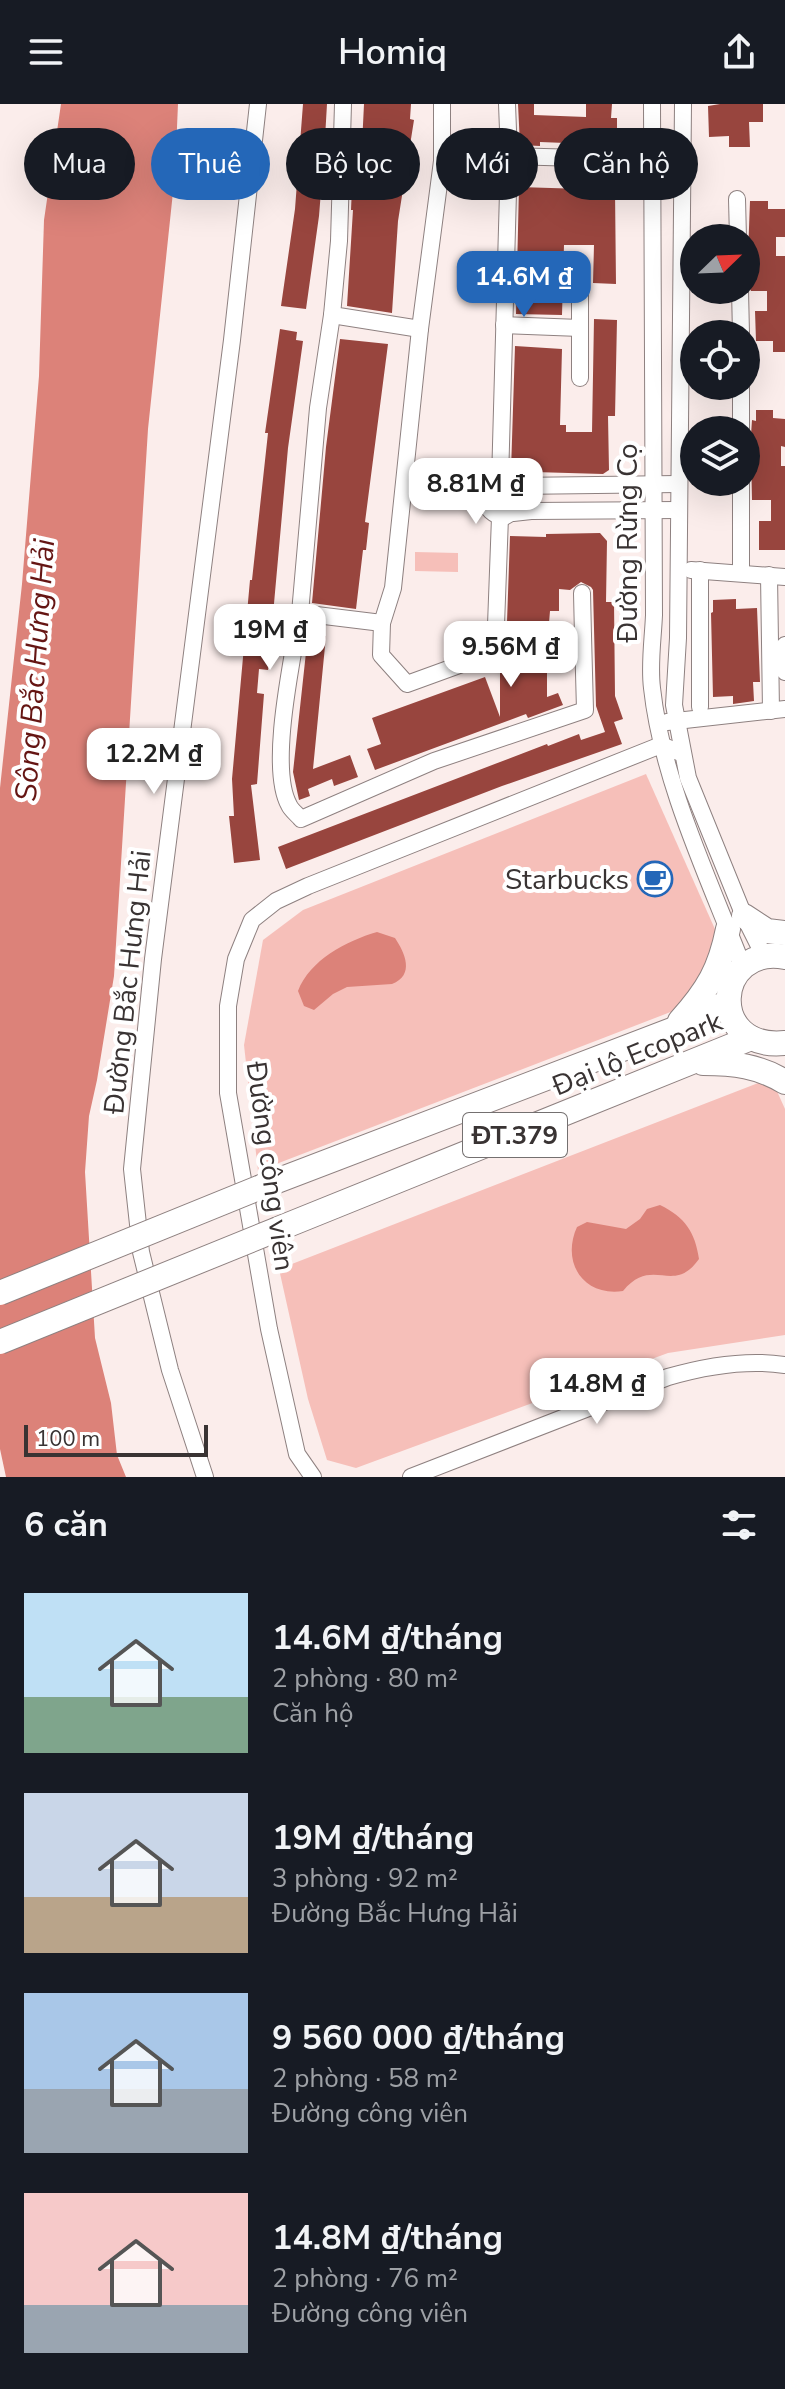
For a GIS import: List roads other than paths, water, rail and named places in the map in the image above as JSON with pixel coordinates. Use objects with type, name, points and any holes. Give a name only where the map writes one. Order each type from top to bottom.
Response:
[{"type":"highway","points":[[672,1030],[700,999],[713,978],[736,923],[785,933]]},
{"type":"highway","points":[[764,960],[735,975],[728,1002],[732,1020],[741,1032],[769,1045],[783,1047]]},
{"type":"highway","name":"Đại lộ Ecopark","points":[[0,1293],[261,1187],[672,1030],[728,1002]]},
{"type":"highway","name":"Đại lộ Ecopark","points":[[0,1342],[751,1038]]},
{"type":"highway","points":[[693,1063],[730,1063],[766,1071],[785,1082]]},
{"type":"street","name":"Đường Bắc Hưng Hải","points":[[205,1477],[170,1370],[141,1252],[132,1169],[153,959],[234,324],[258,104]]},
{"type":"street","points":[[343,104],[339,241],[332,315],[318,408],[300,613],[281,737],[283,783],[289,805],[301,819],[434,761],[585,710],[582,593]]},
{"type":"street","points":[[442,104],[442,128]]},
{"type":"street","points":[[507,104],[508,128]]},
{"type":"street","name":"Đường Rừng Cọ","points":[[652,104],[652,128]]},
{"type":"street","name":"Đường Rừng Cọ","points":[[683,104],[683,128]]},
{"type":"street","points":[[737,199],[738,224]]},
{"type":"street","points":[[437,200],[393,588],[382,623],[381,655],[407,684],[495,652],[506,515]]},
{"type":"street","points":[[506,515],[519,507],[521,498],[508,484],[504,325],[508,200]]},
{"type":"street","name":"Đường Rừng Cọ","points":[[652,200],[651,685],[661,745],[675,789],[736,923],[764,960]]},
{"type":"street","name":"Đường Rừng Cọ","points":[[685,200],[686,224]]},
{"type":"street","points":[[580,275],[580,378]]},
{"type":"street","name":"Đường Rừng Cọ","points":[[686,304],[678,484],[674,705],[688,778],[736,923],[764,960]]},
{"type":"street","points":[[332,315],[420,329]]},
{"type":"street","points":[[504,325],[580,328]]},
{"type":"street","points":[[678,484],[491,485],[485,498],[491,512],[506,515],[531,511],[678,510]]},
{"type":"street","points":[[741,496],[741,572]]},
{"type":"street","points":[[658,724],[778,710],[777,576],[678,568]]},
{"type":"street","points":[[700,570],[700,707]]},
{"type":"street","points":[[300,613],[382,623]]},
{"type":"street","points":[[496,632],[583,636]]},
{"type":"street","points":[[785,645],[781,650],[785,672]]},
{"type":"street","points":[[661,745],[681,753]]},
{"type":"street","name":"Đường công viên","points":[[313,1477],[297,1454],[269,1329],[228,1093],[228,1006],[236,959],[252,920],[276,901],[308,886],[661,745]]},
{"type":"street","points":[[411,1477],[668,1377],[708,1365],[785,1365]]},
{"type":"water","name":"Sông Bắc Hưng Hải","points":[[61,104],[178,104],[177,128],[151,128],[151,200],[172,200],[148,429],[114,976],[89,1116],[85,1172],[95,1338],[111,1403],[117,1455],[126,1477],[6,1477],[0,1449],[0,788],[22,584],[39,376],[44,220],[47,200],[135,200],[135,128],[57,128]]},
{"type":"water","points":[[377,932],[395,938],[406,963],[404,975],[392,984],[347,987],[314,1010],[304,1006],[298,991],[311,970],[342,946]]},
{"type":"water","points":[[660,1205],[682,1220],[695,1241],[699,1259],[690,1270],[680,1275],[644,1276],[623,1291],[609,1291],[587,1283],[574,1264],[572,1253],[577,1227],[587,1222],[626,1229],[640,1219],[647,1209]]},
{"type":"place","name":"Starbucks","points":[[655,879]]}]
